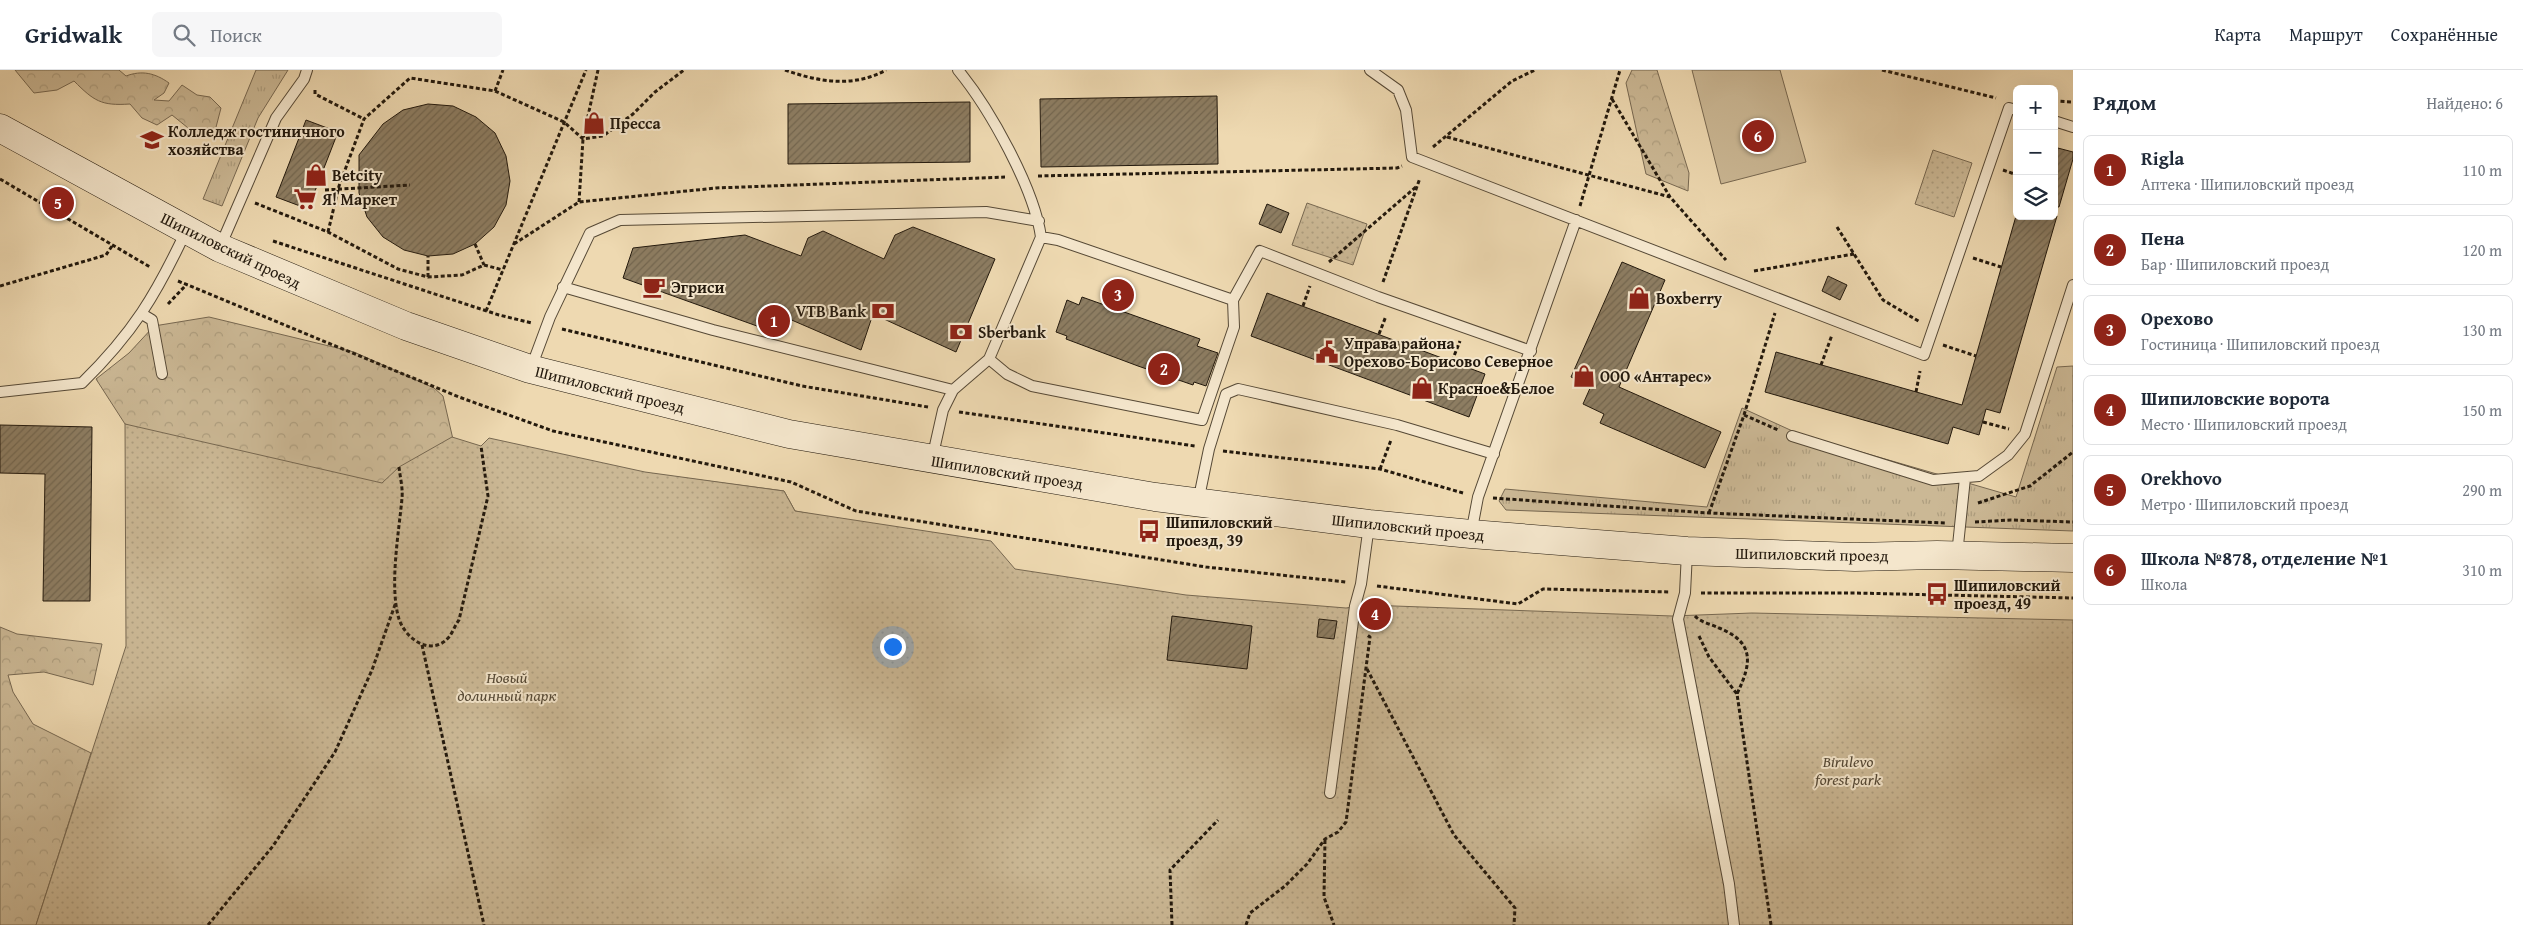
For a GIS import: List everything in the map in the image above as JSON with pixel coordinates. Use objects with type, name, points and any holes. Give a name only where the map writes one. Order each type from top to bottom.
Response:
[{"type":"main road","name":"Шипиловский проезд","points":[[0,128],[220,248],[389,319],[530,369],[789,434],[931,460],[1198,503],[1369,524],[1471,534],[1687,551],[1855,557],[2073,558]]},
{"type":"lane","points":[[220,248],[276,118],[304,79],[307,70]]},
{"type":"lane","points":[[931,460],[943,410],[953,390],[989,359],[1041,237],[1038,221],[1021,177],[1000,134],[958,70]]},
{"type":"lane","points":[[1370,70],[1398,90],[1406,110],[1412,157],[1924,355],[2009,108],[2013,109]]},
{"type":"lane","points":[[2058,122],[2073,127]]},
{"type":"lane","points":[[530,369],[562,287],[590,233],[620,220],[986,212],[1038,221]]},
{"type":"lane","points":[[1471,534],[1478,497],[1576,220]]},
{"type":"lane","points":[[0,392],[82,383],[107,358],[142,314],[165,275],[186,230]]},
{"type":"lane","points":[[1041,237],[1058,240],[1232,300]]},
{"type":"lane","points":[[989,359],[1007,374],[1032,386],[1202,420],[1234,327],[1232,300],[1260,250],[1315,274],[1531,350]]},
{"type":"lane","points":[[1792,436],[1933,480],[1979,476],[2008,455],[2025,434],[2073,285]]},
{"type":"lane","points":[[562,287],[713,330],[953,390]]},
{"type":"lane","points":[[142,314],[152,320],[162,374]]},
{"type":"lane","points":[[1198,503],[1209,449],[1226,394],[1238,389],[1397,424],[1494,454]]},
{"type":"lane","points":[[1957,556],[1964,478]]},
{"type":"lane","points":[[1330,793],[1355,606],[1361,584],[1369,524]]},
{"type":"lane","points":[[1687,551],[1685,593],[1678,619],[1729,884],[1734,925]]},
{"type":"path","points":[[495,91],[503,70]]},
{"type":"path","points":[[486,311],[586,70]]},
{"type":"path","points":[[579,202],[583,139],[598,70]]},
{"type":"path","points":[[583,139],[603,136],[634,114],[655,92],[684,70]]},
{"type":"path","points":[[785,70],[807,78],[842,83],[886,70]]},
{"type":"path","points":[[1378,297],[1417,186],[1421,161],[1512,81],[1535,70]]},
{"type":"path","points":[[1576,220],[1620,70]]},
{"type":"path","points":[[1882,70],[1993,98]]},
{"type":"path","points":[[328,232],[339,186],[364,119],[410,78],[495,91],[564,122],[583,139]]},
{"type":"path","points":[[314,87],[315,94],[364,119]]},
{"type":"path","points":[[1612,99],[1670,197],[1738,274]]},
{"type":"path","points":[[2058,101],[2073,102]]},
{"type":"path","points":[[1447,137],[1589,177],[1670,197]]},
{"type":"path","points":[[514,244],[579,202],[716,188],[1021,177],[1397,168]]},
{"type":"path","points":[[0,179],[112,246],[165,275],[459,397],[553,431],[791,482],[856,511],[1206,567],[1518,604],[1543,589],[1685,593],[1855,593],[2073,598]]},
{"type":"path","points":[[325,190],[410,185]]},
{"type":"path","points":[[1303,306],[1315,274],[1417,186]]},
{"type":"path","points":[[250,201],[328,232],[398,269],[428,277],[462,275],[484,265],[503,270]]},
{"type":"path","points":[[1837,227],[1883,300],[1932,330]]},
{"type":"path","points":[[475,244],[484,265]]},
{"type":"path","points":[[0,286],[106,254],[112,246]]},
{"type":"path","points":[[1959,253],[2001,267]]},
{"type":"path","points":[[1722,276],[1854,254]]},
{"type":"path","points":[[428,256],[428,277]]},
{"type":"path","points":[[1779,298],[1744,415],[1709,513],[1960,523],[2011,520],[2073,522]]},
{"type":"path","points":[[1820,365],[1837,321]]},
{"type":"path","points":[[1929,341],[1976,356]]},
{"type":"path","points":[[1916,392],[1924,355]]},
{"type":"path","points":[[1744,415],[1792,436]]},
{"type":"path","points":[[1983,422],[2025,434]]},
{"type":"path","points":[[1380,469],[1397,424]]},
{"type":"path","points":[[400,468],[402,496],[397,528],[397,599],[400,620],[410,637],[422,645],[438,645],[448,638],[459,620],[488,496],[481,446]]},
{"type":"path","points":[[1962,508],[2030,486],[2073,452]]},
{"type":"path","points":[[1685,593],[1696,618],[1708,657],[1737,694],[1771,925]]},
{"type":"path","points":[[208,925],[273,846],[336,752],[372,670],[397,599]]},
{"type":"path","points":[[1696,618],[1722,629],[1742,643],[1748,655],[1748,670],[1737,694]]},
{"type":"path","points":[[422,645],[484,925]]},
{"type":"path","points":[[1367,669],[1454,835],[1515,908],[1514,925]]},
{"type":"path","points":[[1172,925],[1170,870],[1218,820]]},
{"type":"path","points":[[1325,840],[1324,897],[1334,925]]},
{"type":"green space","points":[[15,70],[119,70],[126,76],[143,73],[159,77],[169,83],[164,93],[154,100],[169,101],[182,85],[197,95],[210,97],[221,108],[215,131],[198,136],[172,115],[157,125],[142,118],[130,104],[105,103],[93,98],[74,81],[57,90],[34,93]]},
{"type":"green space","points":[[256,70],[288,70],[258,118],[222,206],[203,199]]},
{"type":"green space","points":[[1632,70],[1657,70],[1689,173],[1688,191],[1646,174],[1626,83]]},
{"type":"green space","points":[[1692,70],[1780,70],[1806,162],[1721,184]]},
{"type":"green space","points":[[1933,150],[1972,163],[1954,217],[1915,204]]},
{"type":"green space","points":[[1307,203],[1367,224],[1353,265],[1292,245]]},
{"type":"green space","points":[[209,317],[354,352],[434,388],[443,396],[455,448],[784,491],[795,511],[827,517],[863,608],[168,443],[125,424],[96,379],[129,353],[154,326]]},
{"type":"green space","points":[[2073,366],[2073,531],[1506,510],[1499,501],[1505,489],[1707,507],[1742,408],[1799,434],[2016,497],[2057,367]]},
{"type":"green space","name":"Новый долинный парк","points":[[125,424],[382,483],[399,467],[452,437],[481,446],[489,438],[645,472],[784,491],[795,511],[991,541],[1015,569],[1186,595],[1346,608],[1367,605],[1672,616],[1752,613],[2073,620],[2073,925],[36,925],[126,646]]},
{"type":"green space","points":[[0,627],[17,634],[102,644],[93,685],[44,672],[8,675],[13,692],[33,724],[91,753],[36,925],[0,925]]},
{"type":"building","points":[[1217,96],[1218,164],[1041,167],[1040,99]]},
{"type":"building","points":[[970,102],[970,162],[788,164],[788,104]]},
{"type":"building","points":[[428,104],[453,106],[476,117],[495,133],[506,156],[510,181],[506,205],[494,227],[475,244],[453,254],[428,256],[404,250],[383,237],[367,217],[359,193],[359,155],[383,124],[403,110]]},
{"type":"building","points":[[306,120],[338,132],[308,209],[276,197]]},
{"type":"building","points":[[2058,148],[2073,152],[2073,159],[2059,207]]},
{"type":"building","points":[[1267,204],[1289,213],[1281,233],[1259,224]]},
{"type":"building","points":[[2015,220],[2056,220],[2000,413],[1986,409],[1979,435],[1953,427],[1948,444],[1765,392],[1776,352],[1962,405]]},
{"type":"building","points":[[913,227],[995,259],[956,352],[873,314],[861,350],[787,318],[782,335],[623,278],[633,248],[745,235],[801,256],[808,238],[823,231],[884,259],[895,235]]},
{"type":"building","points":[[1622,262],[1665,280],[1619,387],[1721,432],[1705,468],[1600,423],[1604,414],[1583,404],[1591,386],[1571,377]]},
{"type":"building","points":[[1828,276],[1847,285],[1840,300],[1822,291]]},
{"type":"building","points":[[1267,293],[1485,374],[1469,417],[1251,336]]},
{"type":"building","points":[[1082,297],[1200,339],[1197,346],[1218,353],[1206,386],[1194,382],[1193,385],[1138,366],[1066,339],[1067,336],[1056,332],[1067,300],[1079,305]]},
{"type":"building","points":[[0,425],[92,427],[90,601],[43,601],[45,474],[0,473]]},
{"type":"building","points":[[1172,616],[1252,626],[1247,669],[1167,660]]},
{"type":"building","points":[[1319,619],[1337,621],[1334,639],[1317,637]]},
{"type":"place","name":"Пресса","points":[[594,123]]},
{"type":"place","name":"Школа №878, отделение №1","points":[[1758,136]]},
{"type":"place","name":"Колледж гостиничного хозяйcтва","points":[[152,140]]},
{"type":"place","name":"Betcity","points":[[316,175]]},
{"type":"place","name":"Я! Маркет","points":[[305,199]]},
{"type":"place","name":"Orekhovo","points":[[58,203]]},
{"type":"place","name":"Эгриси","points":[[654,287]]},
{"type":"place","name":"Орехово","points":[[1118,295]]},
{"type":"place","name":"Boxberry","points":[[1639,298]]},
{"type":"place","name":"VTB Bank","points":[[883,311]]},
{"type":"place","name":"Rigla","points":[[774,321]]},
{"type":"place","name":"Sberbank","points":[[961,332]]},
{"type":"place","name":"Управа района Орехово-Борисово Северное","points":[[1327,352]]},
{"type":"place","name":"Пена","points":[[1164,369]]},
{"type":"place","name":"ООО «Антарес»","points":[[1584,376]]},
{"type":"place","name":"Красное&Белое","points":[[1422,388]]},
{"type":"place","name":"Шипиловский проезд, 39","points":[[1149,531]]},
{"type":"place","name":"Шипиловский проезд, 49","points":[[1937,594]]},
{"type":"place","name":"Шипиловские ворота","points":[[1375,614]]},
{"type":"park label","name":"Birulevo forest park","points":[[1848,770]]}]
